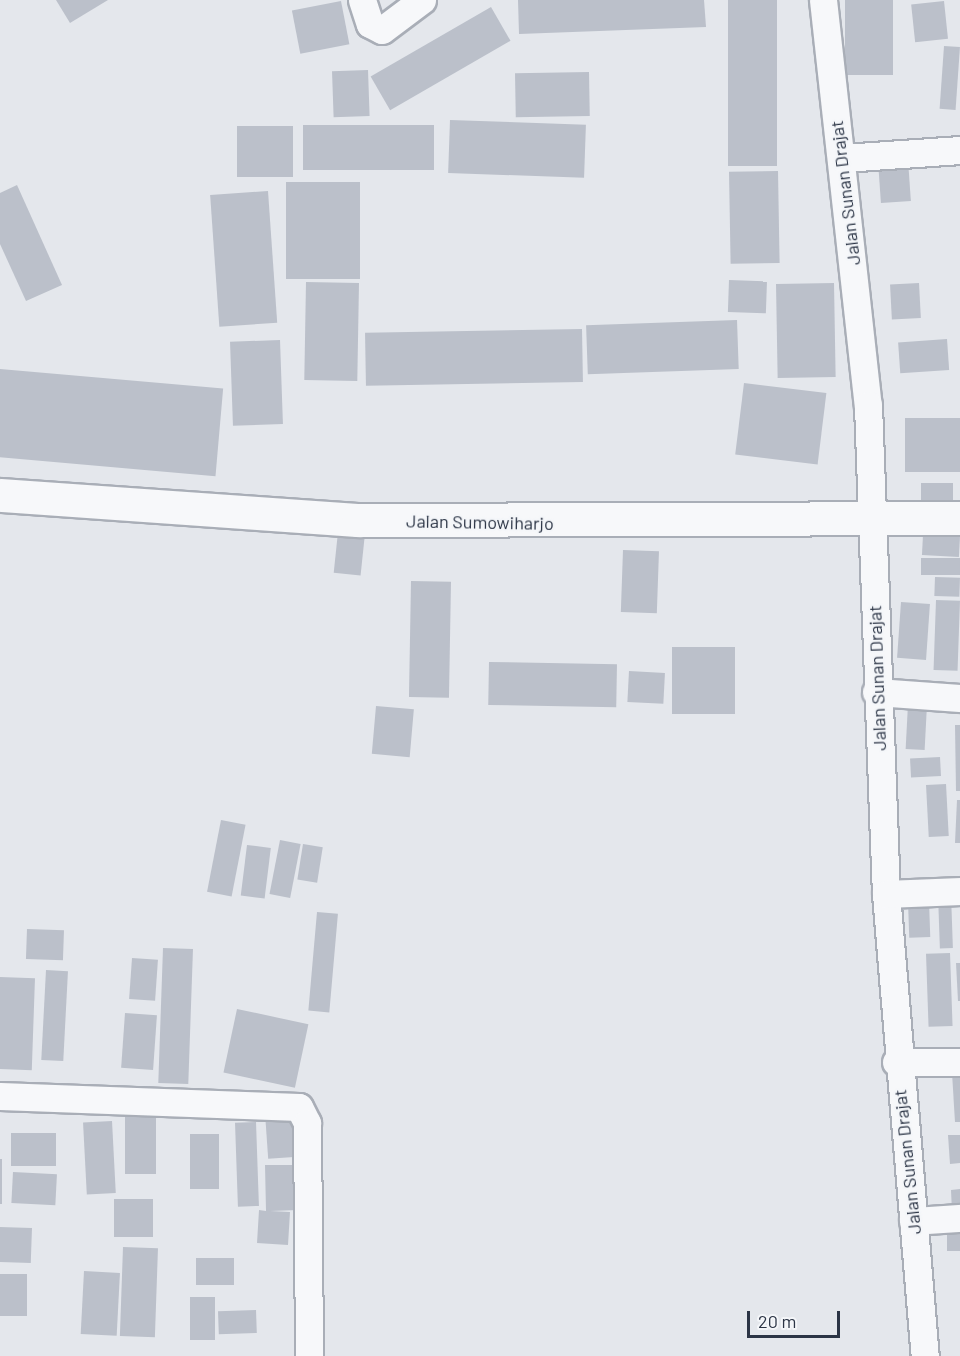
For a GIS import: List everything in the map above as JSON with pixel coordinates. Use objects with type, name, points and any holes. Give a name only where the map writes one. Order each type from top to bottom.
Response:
[{"type":"street","points":[[362,0],[367,20],[382,30],[422,0]]},
{"type":"street","name":"Jalan Sunan Drajat","points":[[823,0],[843,158],[874,520],[876,692],[896,1062],[925,1356]]},
{"type":"street","points":[[843,158],[960,150]]},
{"type":"street","name":"Jalan Sumowiharjo","points":[[0,495],[358,520],[960,518]]},
{"type":"street","points":[[876,692],[960,698]]},
{"type":"street","points":[[886,894],[960,891]]},
{"type":"street","points":[[896,1062],[960,1062]]},
{"type":"street","points":[[0,1096],[299,1107],[307,1123],[309,1356]]},
{"type":"street","points":[[913,1221],[960,1218]]},
{"type":"building","points":[[56,0],[108,0],[70,23]]},
{"type":"building","points":[[518,0],[704,0],[706,27],[519,34]]},
{"type":"building","points":[[728,0],[777,0],[777,166],[728,166]]},
{"type":"building","points":[[845,0],[893,0],[893,75],[845,75]]},
{"type":"building","points":[[341,1],[349,44],[300,54],[292,11]]},
{"type":"building","points":[[944,1],[948,39],[915,42],[911,4]]},
{"type":"building","points":[[491,7],[510,41],[390,110],[371,76]]},
{"type":"building","points":[[944,46],[960,47],[956,110],[940,109]]},
{"type":"building","points":[[368,70],[370,116],[334,117],[332,71]]},
{"type":"building","points":[[589,72],[590,116],[516,117],[515,73]]},
{"type":"building","points":[[450,120],[586,125],[584,178],[448,173]]},
{"type":"building","points":[[303,125],[434,125],[434,170],[303,170]]},
{"type":"building","points":[[237,126],[293,126],[293,177],[237,177]]},
{"type":"building","points":[[908,160],[911,201],[881,203],[878,162]]},
{"type":"building","points":[[778,171],[780,263],[731,264],[729,172]]},
{"type":"building","points":[[286,182],[360,182],[360,279],[286,279]]},
{"type":"building","points":[[17,185],[62,285],[26,301],[0,244],[0,193]]},
{"type":"building","points":[[268,191],[277,323],[219,327],[210,195]]},
{"type":"building","points":[[729,280],[767,281],[766,313],[728,312]]},
{"type":"building","points":[[306,282],[359,283],[357,381],[304,380]]},
{"type":"building","points":[[834,283],[836,377],[778,378],[776,284]]},
{"type":"building","points":[[919,283],[921,318],[892,319],[890,285]]},
{"type":"building","points":[[737,320],[739,369],[588,374],[586,325]]},
{"type":"building","points":[[582,329],[583,382],[366,386],[365,333]]},
{"type":"building","points":[[947,339],[949,370],[900,373],[898,342]]},
{"type":"building","points":[[280,340],[283,424],[233,426],[230,342]]},
{"type":"building","points":[[0,369],[223,389],[215,476],[0,457]]},
{"type":"building","points":[[744,383],[826,393],[818,465],[735,454]]},
{"type":"building","points":[[905,418],[960,418],[960,472],[905,472]]},
{"type":"building","points":[[921,483],[953,483],[953,504],[921,504]]},
{"type":"building","points":[[338,532],[365,535],[361,576],[334,573]]},
{"type":"building","points":[[923,535],[960,537],[959,557],[922,555]]},
{"type":"building","points":[[623,550],[659,551],[657,613],[621,612]]},
{"type":"building","points":[[921,558],[960,558],[960,575],[921,575]]},
{"type":"building","points":[[935,577],[960,578],[959,597],[934,596]]},
{"type":"building","points":[[411,581],[451,582],[449,698],[409,697]]},
{"type":"building","points":[[936,600],[960,601],[958,671],[934,670]]},
{"type":"building","points":[[901,602],[930,604],[926,660],[897,658]]},
{"type":"building","points":[[672,647],[735,647],[735,714],[672,714]]},
{"type":"building","points":[[489,662],[617,664],[616,707],[488,705]]},
{"type":"building","points":[[629,671],[665,673],[663,704],[627,702]]},
{"type":"building","points":[[908,704],[927,705],[925,750],[906,749]]},
{"type":"building","points":[[376,706],[414,709],[410,757],[372,754]]},
{"type":"building","points":[[955,725],[960,725],[960,791],[956,791]]},
{"type":"building","points":[[940,757],[941,776],[911,778],[910,759]]},
{"type":"building","points":[[946,784],[949,836],[929,837],[926,785]]},
{"type":"building","points":[[957,800],[960,800],[960,843],[955,843]]},
{"type":"building","points":[[221,820],[246,825],[232,896],[207,892]]},
{"type":"building","points":[[280,840],[301,844],[290,898],[270,894]]},
{"type":"building","points":[[303,844],[323,847],[317,883],[297,880]]},
{"type":"building","points":[[247,845],[271,848],[265,899],[241,896]]},
{"type":"building","points":[[938,894],[951,894],[953,948],[940,948]]},
{"type":"building","points":[[929,901],[930,937],[909,938],[908,902]]},
{"type":"building","points":[[317,912],[338,914],[329,1012],[308,1011]]},
{"type":"building","points":[[27,929],[64,930],[63,960],[26,959]]},
{"type":"building","points":[[163,948],[193,949],[188,1084],[158,1083]]},
{"type":"building","points":[[950,953],[953,1026],[929,1027],[926,954]]},
{"type":"building","points":[[132,958],[158,960],[155,1001],[129,999]]},
{"type":"building","points":[[956,963],[960,963],[960,1001],[958,1001]]},
{"type":"building","points":[[46,970],[68,971],[63,1061],[41,1060]]},
{"type":"building","points":[[0,977],[35,978],[32,1070],[0,1069]]},
{"type":"building","points":[[237,1009],[308,1024],[295,1088],[223,1073]]},
{"type":"building","points":[[125,1013],[157,1015],[153,1070],[121,1068]]},
{"type":"building","points":[[952,1073],[960,1073],[960,1122],[955,1122]]},
{"type":"building","points":[[291,1112],[294,1157],[268,1159],[265,1114]]},
{"type":"building","points":[[125,1114],[156,1114],[156,1174],[125,1174]]},
{"type":"building","points":[[112,1121],[116,1193],[87,1194],[83,1123]]},
{"type":"building","points":[[256,1122],[259,1206],[238,1207],[235,1123]]},
{"type":"building","points":[[11,1133],[56,1133],[56,1166],[11,1166]]},
{"type":"building","points":[[190,1134],[219,1134],[219,1189],[190,1189]]},
{"type":"building","points":[[948,1135],[960,1135],[960,1163],[950,1164]]},
{"type":"building","points":[[0,1159],[2,1159],[2,1204],[0,1204]]},
{"type":"building","points":[[265,1165],[297,1165],[298,1210],[270,1211],[290,1212],[288,1245],[257,1243],[259,1210],[266,1211]]},
{"type":"building","points":[[13,1172],[57,1174],[55,1205],[11,1203]]},
{"type":"building","points":[[960,1189],[960,1212],[952,1212],[951,1190]]},
{"type":"building","points":[[114,1199],[153,1199],[153,1237],[114,1237]]},
{"type":"building","points":[[0,1227],[32,1228],[31,1263],[0,1262]]},
{"type":"building","points":[[947,1233],[960,1233],[960,1251],[947,1251]]},
{"type":"building","points":[[123,1247],[158,1248],[155,1337],[120,1336]]},
{"type":"building","points":[[196,1258],[234,1258],[234,1285],[196,1285]]},
{"type":"building","points":[[84,1271],[120,1273],[117,1336],[81,1334]]},
{"type":"building","points":[[0,1274],[27,1274],[27,1316],[0,1316]]},
{"type":"building","points":[[190,1297],[215,1297],[215,1340],[190,1340]]},
{"type":"building","points":[[256,1310],[257,1333],[219,1334],[218,1311]]}]
